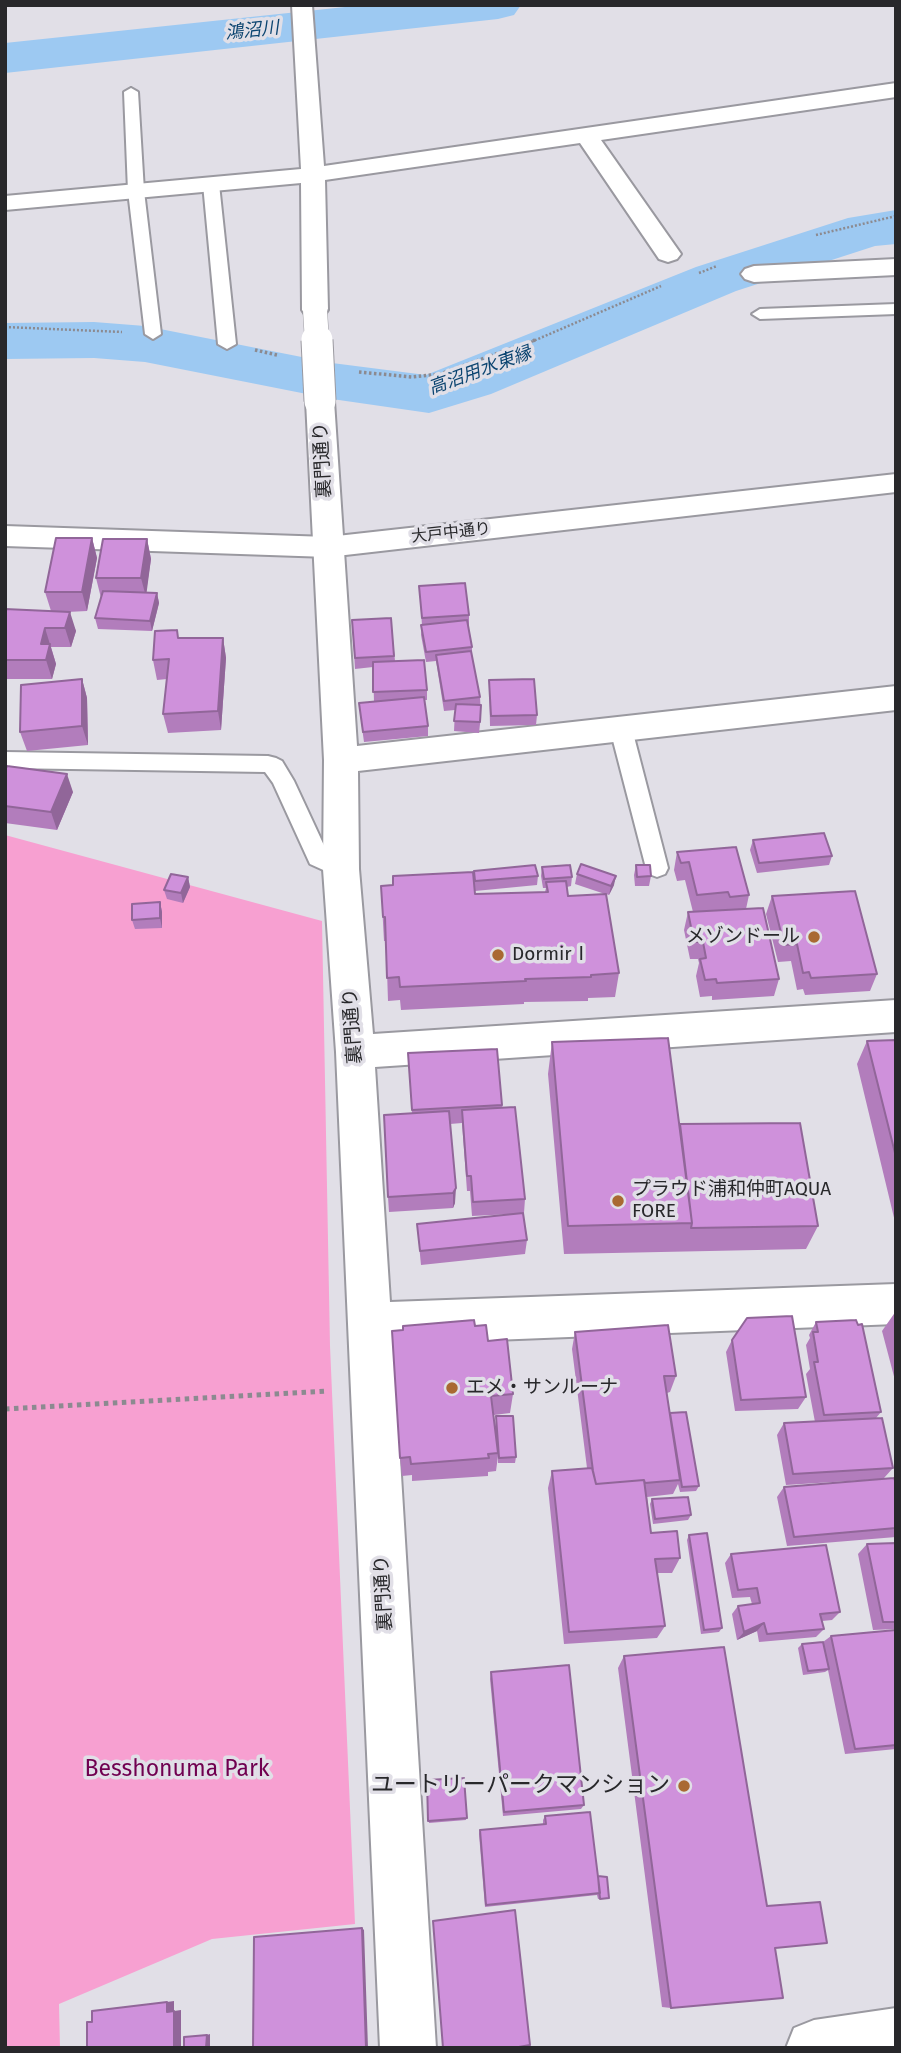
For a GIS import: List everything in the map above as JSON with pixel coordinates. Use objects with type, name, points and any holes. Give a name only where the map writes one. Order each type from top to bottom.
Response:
[{"type":"street","name":"裏門通り","points":[[302,7],[313,175],[315,310],[341,760],[341,869],[355,1052],[408,2048]]},
{"type":"street","points":[[5,203],[313,175],[896,90]]},
{"type":"street","points":[[587,136],[668,254]]},
{"type":"street","points":[[754,274],[892,267],[896,297]]},
{"type":"street","name":"大戸中通り","points":[[5,536],[328,547],[896,483]]},
{"type":"street","points":[[341,760],[896,698]]},
{"type":"street","points":[[355,1052],[896,1016]]},
{"type":"street","points":[[368,1324],[896,1304]]},
{"type":"street","points":[[814,2048],[896,2036]]},
{"type":"lane","points":[[131,92],[136,191],[153,334]]},
{"type":"lane","points":[[211,184],[227,344]]},
{"type":"lane","points":[[760,314],[896,309]]},
{"type":"lane","points":[[621,729],[657,868]]},
{"type":"lane","points":[[5,760],[268,764],[274,766],[283,781],[318,858],[341,869]]},
{"type":"path","points":[[809,237],[896,216]]},
{"type":"path","points":[[694,275],[719,265]]},
{"type":"path","points":[[352,371],[412,377],[440,374],[505,353],[668,284]]},
{"type":"path","points":[[5,1409],[373,1389]]},
{"type":"green space","name":"Besshonuma Park","points":[[5,835],[322,921],[330,1346],[355,1924],[212,1939],[59,2004],[60,2048],[5,2048]]},
{"type":"building","points":[[56,538],[92,538],[82,592],[45,592]]},
{"type":"building","points":[[103,539],[147,539],[141,578],[96,578]]},
{"type":"building","points":[[465,583],[469,615],[422,618],[419,586]]},
{"type":"building","points":[[103,591],[157,593],[150,621],[95,618]]},
{"type":"building","points":[[5,609],[70,612],[65,628],[45,628],[41,644],[50,644],[46,660],[5,660]]},
{"type":"building","points":[[391,618],[394,656],[355,658],[352,620]]},
{"type":"building","points":[[467,620],[472,647],[426,652],[421,625]]},
{"type":"building","points":[[177,630],[178,638],[223,638],[218,711],[163,714],[169,659],[153,660],[155,631]]},
{"type":"building","points":[[471,651],[480,697],[444,701],[436,655]]},
{"type":"building","points":[[424,660],[427,690],[373,692],[373,662]]},
{"type":"building","points":[[82,679],[82,726],[20,732],[21,685]]},
{"type":"building","points":[[534,679],[537,715],[491,716],[489,680]]},
{"type":"building","points":[[424,697],[428,726],[363,732],[359,703]]},
{"type":"building","points":[[456,704],[481,705],[480,722],[454,721]]},
{"type":"building","points":[[7,766],[67,774],[51,812],[5,806]]},
{"type":"building","points":[[824,833],[832,856],[759,863],[753,840]]},
{"type":"building","points":[[736,847],[749,895],[730,897],[728,892],[697,895],[689,862],[681,863],[677,852]]},
{"type":"building","points":[[581,864],[616,876],[611,886],[577,874]]},
{"type":"building","points":[[535,865],[538,876],[475,881],[474,871]]},
{"type":"building","points":[[570,865],[572,877],[544,879],[542,867]]},
{"type":"building","points":[[636,865],[650,865],[651,876],[637,877]]},
{"type":"building","name":"DormirⅠ","points":[[473,872],[475,894],[548,892],[546,882],[566,881],[568,896],[606,894],[619,973],[591,977],[400,987],[399,977],[387,978],[381,886],[393,885],[393,876]]},
{"type":"building","points":[[171,874],[188,877],[181,893],[164,890]]},
{"type":"building","name":"メゾンドール","points":[[855,891],[877,974],[811,978],[809,972],[803,973],[797,944],[784,945],[772,896]]},
{"type":"building","points":[[160,902],[160,918],[132,920],[132,904]]},
{"type":"building","points":[[763,908],[779,979],[717,983],[716,979],[705,980],[700,959],[706,958],[703,942],[694,942],[688,912]]},
{"type":"building","name":"プラウド浦和仲町AQUA FORE","points":[[668,1038],[692,1223],[568,1226],[552,1042]]},
{"type":"building","points":[[896,1040],[896,1157],[867,1041]]},
{"type":"building","points":[[497,1049],[502,1105],[412,1110],[408,1053]]},
{"type":"building","points":[[515,1107],[525,1199],[473,1202],[471,1176],[467,1176],[462,1110]]},
{"type":"building","points":[[449,1111],[456,1188],[453,1193],[388,1197],[384,1115]]},
{"type":"building","points":[[800,1123],[818,1226],[691,1228],[680,1124]]},
{"type":"building","points":[[523,1213],[527,1240],[420,1251],[417,1224]]},
{"type":"building","points":[[792,1316],[806,1397],[741,1400],[732,1340],[747,1318]]},
{"type":"building","name":"エメ・サンルーナ","points":[[474,1320],[475,1326],[486,1325],[488,1341],[507,1339],[513,1394],[491,1396],[498,1453],[488,1454],[489,1458],[411,1464],[410,1457],[400,1458],[392,1331],[403,1330],[403,1326]]},
{"type":"building","points":[[856,1320],[858,1325],[862,1324],[881,1412],[824,1415],[814,1362],[818,1362],[813,1332],[818,1332],[816,1322]]},
{"type":"building","points":[[668,1325],[676,1376],[664,1376],[680,1480],[596,1484],[575,1332]]},
{"type":"building","points":[[686,1412],[699,1486],[682,1487],[670,1413]]},
{"type":"building","points":[[496,1416],[513,1416],[516,1457],[499,1458]]},
{"type":"building","points":[[882,1418],[893,1468],[793,1474],[784,1423]]},
{"type":"building","points":[[592,1468],[596,1484],[644,1480],[651,1533],[677,1531],[680,1558],[655,1559],[665,1626],[569,1632],[552,1471]]},
{"type":"building","points":[[894,1478],[896,1528],[794,1537],[784,1487]]},
{"type":"building","points":[[688,1497],[691,1515],[655,1519],[652,1499]]},
{"type":"building","points":[[707,1533],[722,1628],[704,1630],[689,1535]]},
{"type":"building","points":[[896,1543],[896,1622],[883,1622],[867,1544]]},
{"type":"building","points":[[826,1545],[840,1612],[820,1614],[824,1629],[767,1634],[764,1623],[744,1632],[738,1606],[760,1603],[757,1588],[738,1590],[731,1554]]},
{"type":"building","points":[[896,1630],[896,1745],[855,1749],[831,1636]]},
{"type":"building","points":[[823,1642],[829,1669],[808,1671],[802,1644]]},
{"type":"building","name":"ユートリーパークマンション","points":[[724,1647],[767,1906],[820,1902],[827,1943],[775,1948],[783,1998],[671,2008],[624,1656]]},
{"type":"building","points":[[569,1665],[584,1805],[504,1812],[491,1672]]},
{"type":"building","points":[[464,1778],[467,1818],[428,1821],[427,1780]]},
{"type":"building","points":[[590,1812],[600,1893],[486,1905],[480,1830],[546,1824],[545,1816]]},
{"type":"building","points":[[598,1876],[607,1877],[609,1898],[600,1899]]},
{"type":"building","points":[[515,1910],[530,2045],[513,2048],[443,2048],[433,1921]]},
{"type":"building","points":[[362,1928],[366,2048],[253,2048],[254,1937]]},
{"type":"building","points":[[167,2002],[167,2012],[174,2011],[174,2048],[87,2048],[87,2022],[92,2022],[92,2011]]},
{"type":"building","points":[[207,2035],[206,2048],[184,2048],[184,2037]]},
{"type":"waterway","name":"鴻沼川","points":[[5,58],[498,5]]},
{"type":"waterway","name":"高沼用水東縁","points":[[5,341],[94,340],[145,344],[332,381],[429,394],[469,381],[716,279],[868,230],[896,227]]},
{"type":"place","name":"メゾンドール","points":[[814,937]]},
{"type":"place","name":"DormirⅠ","points":[[498,955]]},
{"type":"place","name":"プラウド浦和仲町AQUA FORE","points":[[618,1201]]},
{"type":"place","name":"エメ・サンルーナ","points":[[452,1388]]},
{"type":"place","name":"ユートリーパークマンション","points":[[684,1786]]}]
